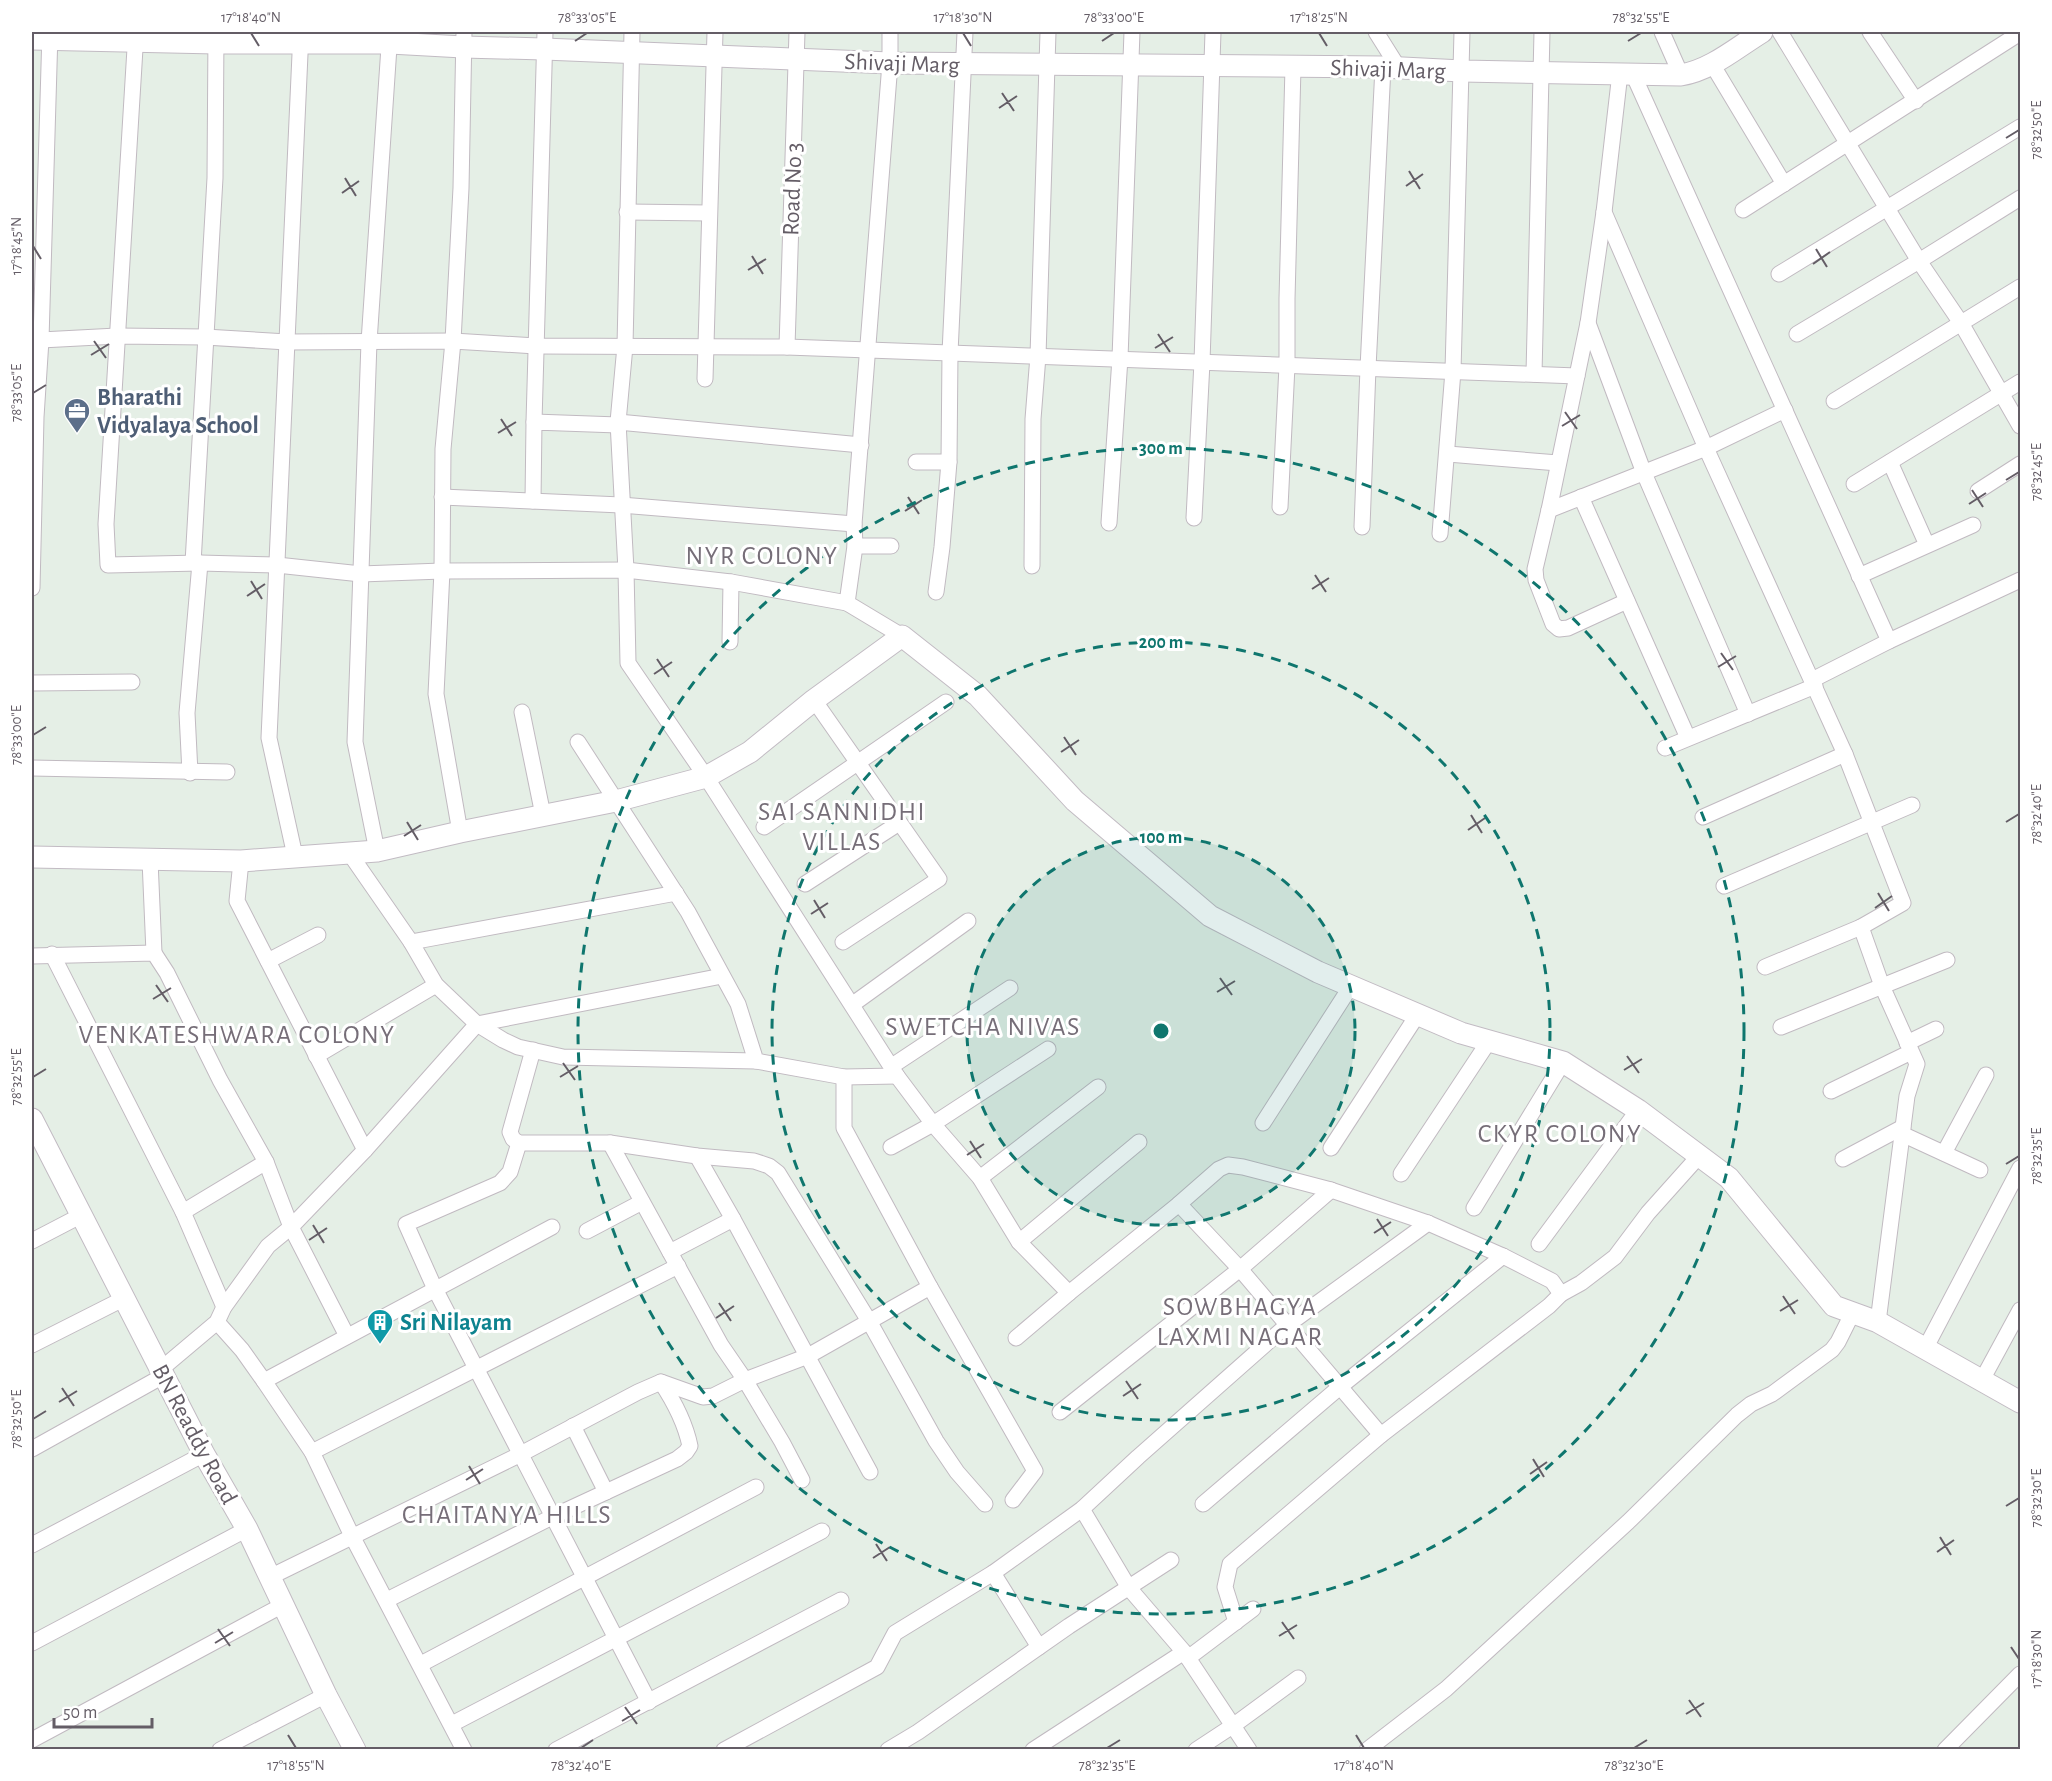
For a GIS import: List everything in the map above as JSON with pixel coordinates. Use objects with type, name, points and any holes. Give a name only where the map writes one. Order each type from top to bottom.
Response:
[{"type":"street","points":[[632,32],[625,345],[618,423],[626,570],[628,663],[706,777],[895,1071],[933,1124],[980,1178],[1019,1242],[1069,1293]]},
{"type":"street","points":[[705,379],[715,32]]},
{"type":"street","name":"Road No 3","points":[[787,347],[797,32]]},
{"type":"street","points":[[847,603],[855,546],[854,524],[890,63],[890,32]]},
{"type":"street","points":[[936,592],[949,462],[950,353],[965,32]]},
{"type":"street","points":[[1032,566],[1033,419],[1038,356],[1048,32]]},
{"type":"street","points":[[1109,523],[1120,358],[1132,32]]},
{"type":"street","points":[[1194,518],[1202,362],[1213,32]]},
{"type":"street","points":[[1362,527],[1368,368],[1391,67],[1376,32]]},
{"type":"street","points":[[1440,534],[1453,371],[1462,32]]},
{"type":"street","points":[[1534,374],[1542,32]]},
{"type":"street","points":[[1662,32],[1681,75]]},
{"type":"street","name":"Shivaji Marg","points":[[44,36],[545,40],[631,53],[890,63],[1047,66],[1212,64],[1681,75],[1695,73],[1712,64],[1762,32]]},
{"type":"street","points":[[1779,32],[1919,261],[1961,323],[2020,426]]},
{"type":"street","points":[[1870,32],[1916,101]]},
{"type":"street","points":[[1743,210],[2020,33]]},
{"type":"street","points":[[32,588],[44,36]]},
{"type":"street","points":[[136,36],[105,524],[108,565],[196,563],[277,565],[361,574],[626,570],[731,582],[847,603],[902,636],[978,696],[1075,801],[1210,916],[1318,972],[1461,1033],[1563,1062],[1638,1110],[1729,1178],[1834,1306],[1878,1322],[2020,1402]]},
{"type":"street","points":[[190,773],[187,713],[215,178],[216,37]]},
{"type":"street","points":[[295,856],[269,738],[300,37]]},
{"type":"street","points":[[376,852],[355,742],[369,342],[390,37]]},
{"type":"street","points":[[460,832],[436,694],[442,571],[443,449],[453,341],[461,188],[464,39]]},
{"type":"street","points":[[533,501],[545,40]]},
{"type":"street","points":[[1712,64],[1784,184]]},
{"type":"street","points":[[1280,507],[1287,366],[1293,67]]},
{"type":"street","points":[[1627,74],[1588,323],[1535,569],[1536,580],[1553,624],[1560,629],[1568,628],[1627,601]]},
{"type":"street","points":[[1627,74],[1785,410],[1890,641]]},
{"type":"street","points":[[1779,274],[2020,127]]},
{"type":"street","points":[[1797,334],[2020,198]]},
{"type":"street","points":[[627,212],[709,213]]},
{"type":"street","points":[[1604,212],[1706,448],[1845,754],[1903,903],[1861,927],[1765,967]]},
{"type":"street","points":[[1834,401],[2020,287]]},
{"type":"street","points":[[1588,323],[1644,473],[1748,714]]},
{"type":"street","points":[[36,339],[117,336],[205,337],[287,342],[453,341],[536,346],[787,347],[1576,376]]},
{"type":"street","points":[[1854,484],[2020,382]]},
{"type":"street","points":[[1549,510],[1706,448],[1785,410]]},
{"type":"street","points":[[534,422],[618,423],[861,445]]},
{"type":"street","points":[[1448,454],[1558,463]]},
{"type":"street","points":[[916,462],[949,462]]},
{"type":"street","points":[[1890,462],[1927,545]]},
{"type":"street","points":[[1978,491],[2020,464]]},
{"type":"street","points":[[442,496],[621,506],[854,524]]},
{"type":"street","points":[[1581,497],[1688,738]]},
{"type":"street","points":[[1859,576],[1973,525]]},
{"type":"street","points":[[855,546],[891,546]]},
{"type":"street","points":[[1665,748],[1748,714],[1814,683],[1890,641],[2020,580]]},
{"type":"street","points":[[730,642],[731,582]]},
{"type":"street","points":[[32,857],[241,861],[376,852],[460,832],[616,801],[706,777],[750,752],[814,700],[902,636]]},
{"type":"street","points":[[32,683],[132,682]]},
{"type":"street","points":[[814,700],[939,879],[843,942]]},
{"type":"street","points":[[764,827],[946,702]]},
{"type":"street","points":[[522,711],[543,815]]},
{"type":"street","points":[[578,742],[676,893],[738,1004],[756,1062]]},
{"type":"street","points":[[1703,817],[1845,754]]},
{"type":"street","points":[[32,768],[227,772]]},
{"type":"street","points":[[1724,886],[1912,805]]},
{"type":"street","points":[[805,884],[899,823]]},
{"type":"street","points":[[350,854],[411,942],[436,985],[477,1024],[503,1040],[518,1047],[563,1057],[756,1062],[844,1077],[895,1071],[1010,988]]},
{"type":"street","points":[[150,860],[154,953],[167,973],[220,1080],[266,1162],[291,1227],[347,1336]]},
{"type":"street","points":[[241,861],[237,901],[365,1150]]},
{"type":"street","points":[[411,942],[676,893]]},
{"type":"street","points":[[853,1004],[968,921]]},
{"type":"street","points":[[1861,927],[1882,986],[1917,1064],[1907,1096],[1878,1322]]},
{"type":"street","points":[[268,961],[318,935]]},
{"type":"street","points":[[32,956],[154,953]]},
{"type":"street","points":[[52,954],[183,1212],[224,1307]]},
{"type":"street","points":[[1781,1027],[1947,960]]},
{"type":"street","points":[[32,1449],[161,1373],[217,1322],[224,1307],[268,1246],[291,1227],[365,1150],[477,1024],[722,976]]},
{"type":"street","points":[[316,1056],[436,985]]},
{"type":"street","points":[[1263,1123],[1351,986]]},
{"type":"street","points":[[1330,1148],[1418,1014]]},
{"type":"street","points":[[1831,1091],[1909,1048],[1936,1029]]},
{"type":"street","points":[[1401,1174],[1489,1041]]},
{"type":"street","points":[[891,1146],[933,1124],[1048,1049]]},
{"type":"street","points":[[533,1050],[510,1132],[513,1139],[519,1143],[610,1143],[696,1156],[754,1161],[769,1166],[778,1173],[869,1321],[936,1441],[957,1472],[985,1504]]},
{"type":"street","points":[[1474,1208],[1563,1062]]},
{"type":"street","points":[[1944,1153],[1986,1075]]},
{"type":"street","points":[[844,1077],[844,1128],[930,1287],[1035,1471],[1013,1500]]},
{"type":"street","points":[[980,1178],[1098,1087]]},
{"type":"street","points":[[1539,1244],[1638,1110]]},
{"type":"street","name":"BN Readdy Road","points":[[32,1119],[37,1142],[80,1216],[204,1455],[247,1529],[326,1695],[355,1749]]},
{"type":"street","points":[[1903,1131],[1980,1170]]},
{"type":"street","points":[[1843,1159],[1903,1131]]},
{"type":"street","points":[[1019,1242],[1139,1142]]},
{"type":"street","points":[[519,1143],[510,1172],[500,1183],[406,1224],[435,1289],[519,1455],[649,1702]]},
{"type":"street","points":[[610,1143],[721,1345],[745,1380],[802,1480]]},
{"type":"street","points":[[1236,1622],[1226,1587],[1230,1564],[1381,1436],[1549,1306],[1561,1294],[1581,1283],[1615,1257],[1648,1213],[1699,1155]]},
{"type":"street","points":[[696,1156],[733,1219],[870,1472]]},
{"type":"street","points":[[183,1212],[266,1162]]},
{"type":"street","points":[[1016,1338],[1219,1169],[1228,1166],[1331,1190],[1428,1223],[1503,1256],[1552,1281],[1561,1294]]},
{"type":"street","points":[[1925,1349],[2020,1168]]},
{"type":"street","points":[[1060,1412],[1239,1269],[1331,1190]]},
{"type":"street","points":[[587,1232],[642,1202]]},
{"type":"street","points":[[1179,1204],[1341,1386],[1381,1436]]},
{"type":"street","points":[[32,1241],[80,1216]]},
{"type":"street","points":[[670,1252],[733,1219]]},
{"type":"street","points":[[724,1749],[740,1746],[877,1667],[895,1633],[993,1573],[1083,1509],[1286,1326],[1428,1223]]},
{"type":"street","points":[[264,1381],[552,1227]]},
{"type":"street","points":[[1203,1504],[1341,1386],[1503,1256]]},
{"type":"street","points":[[312,1452],[678,1266]]},
{"type":"street","points":[[270,1577],[519,1455],[661,1382],[703,1397],[713,1396],[745,1380],[808,1356],[930,1287]]},
{"type":"street","points":[[32,1345],[123,1299]]},
{"type":"street","points":[[1982,1380],[2020,1310]]},
{"type":"street","points":[[1367,1749],[1446,1689],[1628,1522],[1737,1415],[1751,1404],[1772,1394],[1832,1350],[1851,1314]]},
{"type":"street","points":[[217,1322],[242,1350],[312,1452],[352,1536],[464,1749]]},
{"type":"street","points":[[387,1600],[552,1516],[677,1459],[686,1452],[690,1446],[686,1428],[677,1406],[661,1382]]},
{"type":"street","points":[[573,1426],[606,1492]]},
{"type":"street","points":[[32,1545],[204,1455]]},
{"type":"street","points":[[421,1664],[756,1488]]},
{"type":"street","points":[[1083,1509],[1129,1588],[1186,1655],[1249,1749]]},
{"type":"street","points":[[32,1643],[247,1529]]},
{"type":"street","points":[[452,1725],[822,1531]]},
{"type":"street","points":[[888,1749],[918,1732],[1039,1647],[1171,1560]]},
{"type":"street","points":[[993,1573],[1039,1647]]},
{"type":"street","points":[[556,1749],[841,1600]]},
{"type":"street","points":[[32,1740],[283,1605]]},
{"type":"street","points":[[1033,1749],[1186,1655],[1253,1609]]},
{"type":"street","points":[[1945,1749],[2020,1674]]},
{"type":"street","points":[[1196,1749],[1234,1725],[1298,1678]]},
{"type":"street","points":[[220,1749],[326,1695]]},
{"type":"place","name":"Bharathi Vidyalaya School","points":[[77,434]]},
{"type":"place","name":"Sri Nilayam","points":[[380,1345]]},
{"type":"district","name":"NYR COLONY","points":[[762,555]]},
{"type":"district","name":"SAI SANNIDHI VILLAS","points":[[842,826]]},
{"type":"district","name":"SWETCHA NIVAS","points":[[983,1026]]},
{"type":"district","name":"VENKATESHWARA COLONY","points":[[237,1034]]},
{"type":"district","name":"CKYR COLONY","points":[[1560,1133]]},
{"type":"district","name":"SOWBHAGYA LAXMI NAGAR","points":[[1240,1321]]},
{"type":"district","name":"CHAITANYA HILLS","points":[[507,1514]]}]
